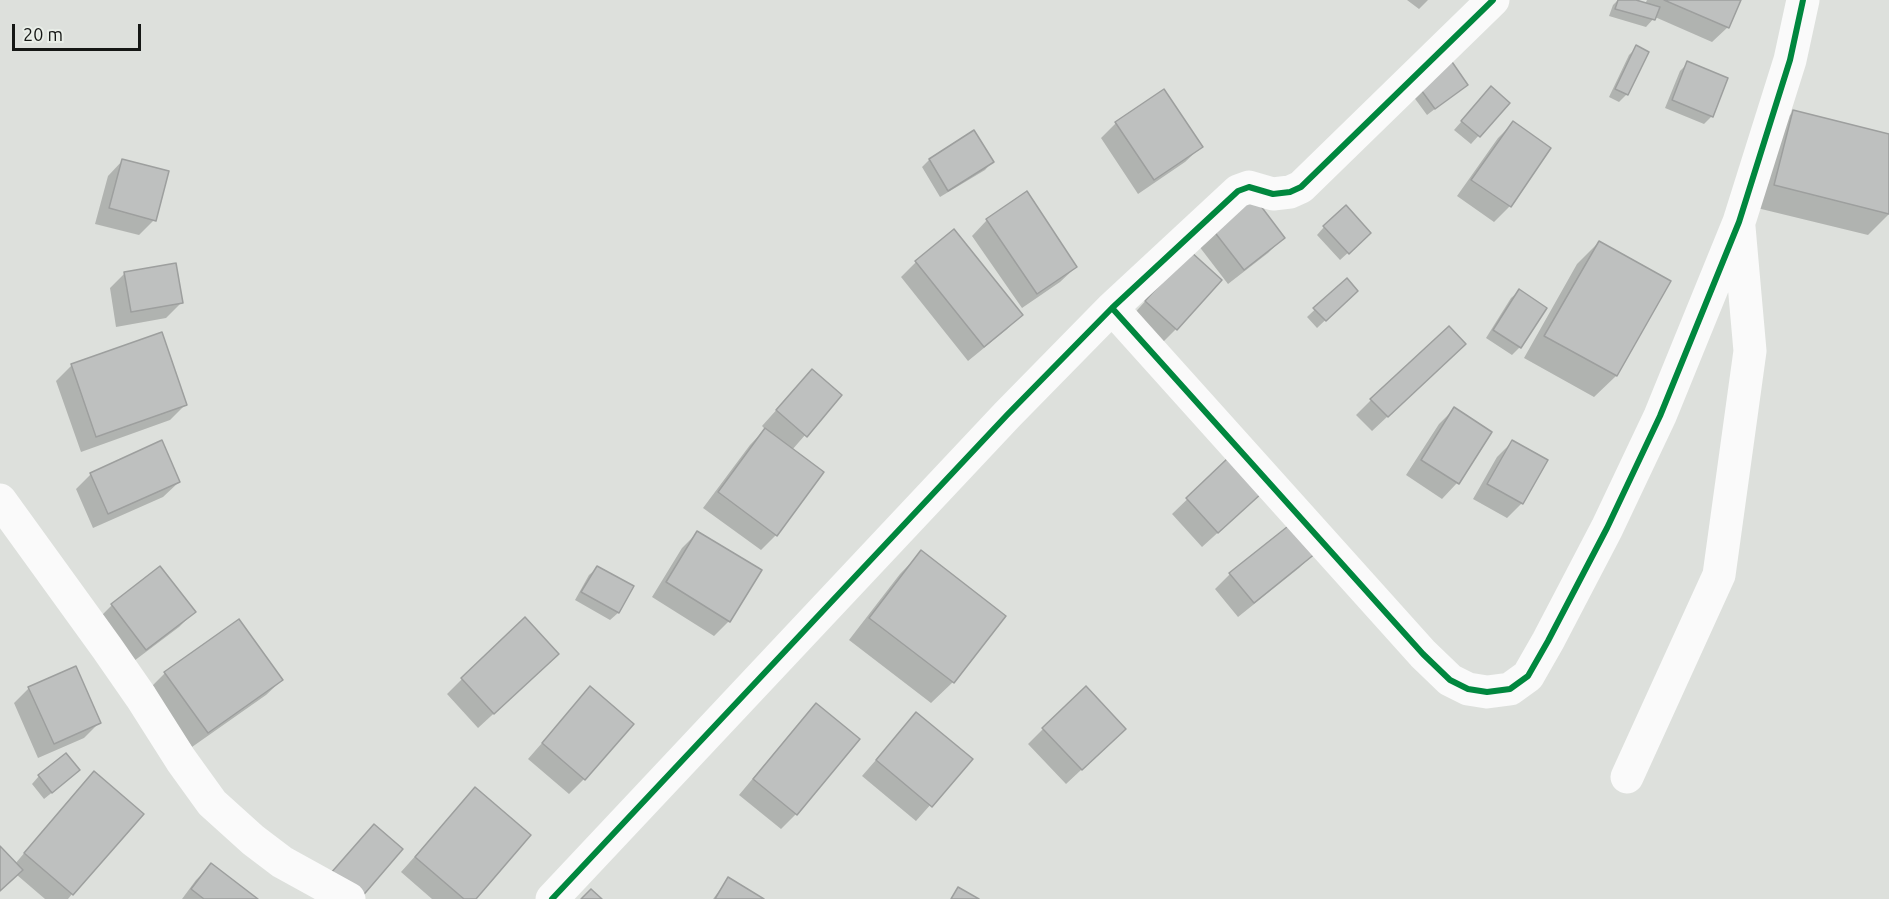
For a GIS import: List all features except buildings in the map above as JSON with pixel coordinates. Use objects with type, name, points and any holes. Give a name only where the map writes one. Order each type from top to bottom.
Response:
[{"type":"street","points":[[552,899],[1007,415],[1112,308],[1238,191],[1250,187],[1273,194],[1290,192],[1301,187],[1493,0]]},
{"type":"street","points":[[1112,308],[1423,654],[1449,680],[1468,689],[1487,692],[1510,689],[1528,676],[1548,641],[1607,528],[1660,416],[1739,222],[1790,60],[1803,0]]},
{"type":"street","points":[[1627,777],[1719,576],[1750,351],[1739,222]]},
{"type":"street","points":[[0,500],[114,658],[212,803],[253,840],[282,862],[349,899]]},
{"type":"cycle path","points":[[552,899],[1007,415],[1112,308],[1238,191],[1249,187],[1273,194],[1290,192],[1301,187],[1493,0]]},
{"type":"cycle path","points":[[1112,308],[1423,654],[1450,680],[1468,689],[1487,692],[1510,689],[1528,676],[1548,641],[1607,528],[1660,416],[1739,222],[1790,60],[1803,0]]}]
